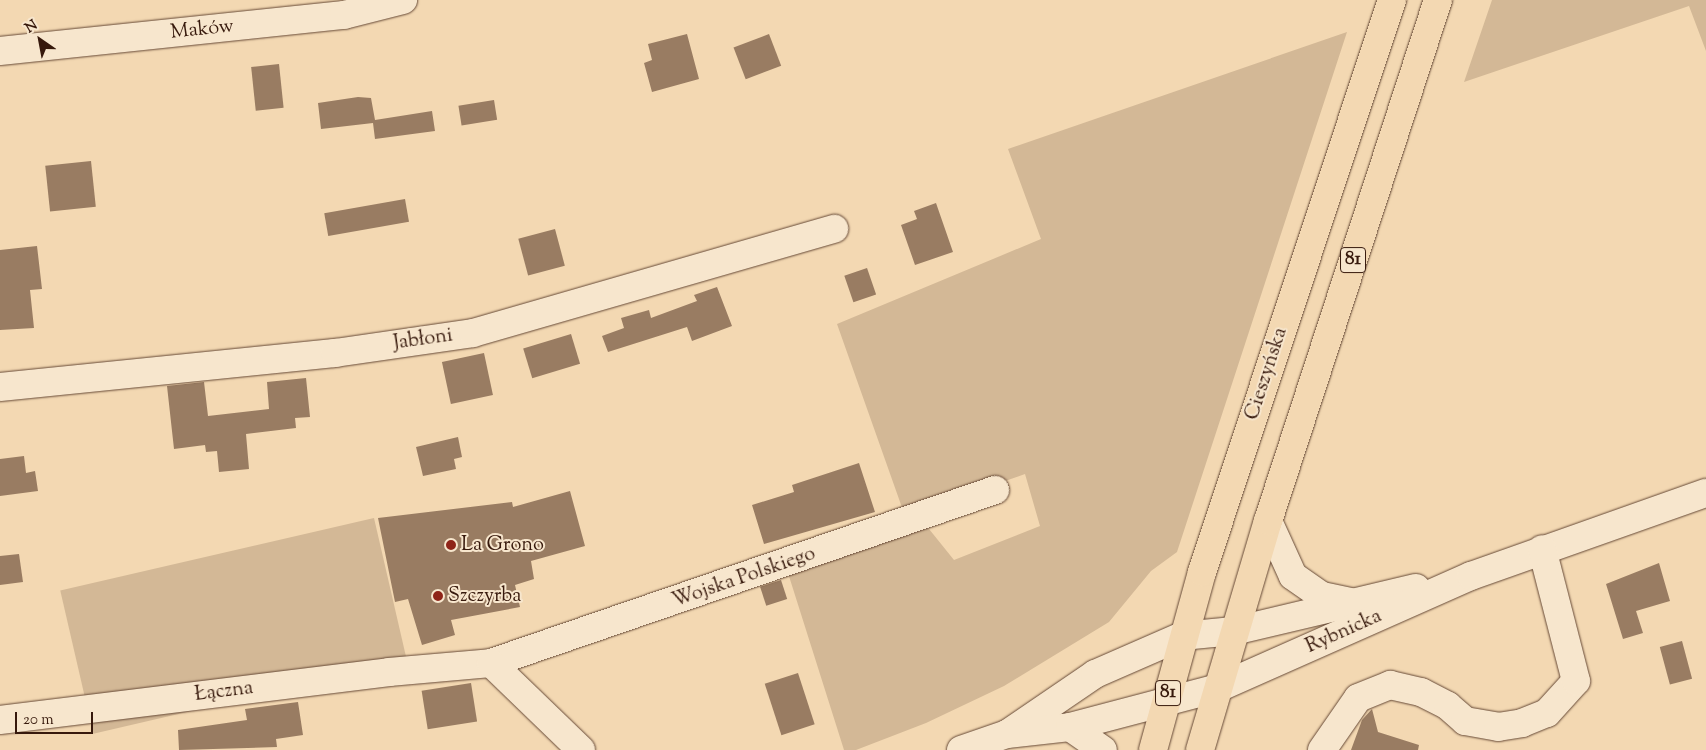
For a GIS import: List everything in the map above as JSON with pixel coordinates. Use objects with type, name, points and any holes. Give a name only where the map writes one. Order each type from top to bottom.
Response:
[{"type":"main road","name":"Cieszyńska","points":[[1153,750],[1182,636],[1392,0]]},
{"type":"main road","name":"81","points":[[1200,750],[1268,521],[1438,0]]},
{"type":"street","name":"Maków","points":[[0,51],[344,15],[403,0]]},
{"type":"street","name":"Jabłoni","points":[[0,387],[336,353],[472,333],[834,229]]},
{"type":"street","name":"Wojska Polskiego","points":[[389,672],[491,663],[995,490]]},
{"type":"street","name":"Rybnicka","points":[[1218,688],[1471,576],[1542,549],[1706,493]]},
{"type":"street","points":[[1268,521],[1293,576],[1322,596],[1350,602]]},
{"type":"street","points":[[1322,750],[1358,698],[1390,685],[1421,692],[1448,706],[1465,721],[1498,727],[1522,724],[1547,713],[1576,681],[1542,549]]},
{"type":"street","name":"Rybnicka","points":[[1234,631],[1350,602],[1471,576]]},
{"type":"street","points":[[1007,734],[1095,674],[1182,636],[1234,631]]},
{"type":"street","points":[[491,663],[581,750]]},
{"type":"street","name":"Łączna","points":[[0,720],[389,672]]},
{"type":"street","points":[[960,750],[1007,734],[1070,726],[1218,688]]},
{"type":"street","points":[[1070,726],[1103,750]]},
{"type":"shaded area","points":[[1492,0],[1706,0],[1706,51],[1689,6],[1464,82]]},
{"type":"shaded area","points":[[1347,32],[1177,552],[1151,571],[1109,622],[1004,686],[926,723],[856,750],[844,750],[788,573],[925,524],[954,560],[1040,526],[1025,474],[905,516],[837,324],[1041,239],[1008,149]]},
{"type":"shaded area","points":[[374,518],[407,661],[93,734],[60,590]]},
{"type":"building","points":[[687,34],[699,79],[652,92],[644,63],[652,60],[648,44]]},
{"type":"building","points":[[769,34],[781,66],[746,79],[734,48]]},
{"type":"building","points":[[279,64],[284,108],[256,111],[251,67]]},
{"type":"building","points":[[358,97],[371,98],[375,120],[432,111],[435,131],[375,139],[373,123],[321,129],[318,103]]},
{"type":"building","points":[[494,100],[497,120],[462,125],[458,106]]},
{"type":"building","points":[[91,161],[96,207],[50,212],[45,166]]},
{"type":"building","points":[[405,199],[409,222],[328,236],[324,213]]},
{"type":"building","points":[[936,203],[953,252],[915,265],[901,225],[917,219],[914,211]]},
{"type":"building","points":[[555,229],[565,266],[528,276],[518,239]]},
{"type":"building","points":[[37,246],[42,289],[30,290],[34,328],[0,330],[0,250]]},
{"type":"building","points":[[867,268],[876,294],[853,302],[844,276]]},
{"type":"building","points":[[717,287],[732,326],[692,341],[687,327],[608,352],[602,336],[624,328],[621,318],[649,310],[651,318],[697,301],[694,295]]},
{"type":"building","points":[[571,334],[580,364],[532,378],[523,349]]},
{"type":"building","points":[[484,353],[493,395],[451,404],[442,362]]},
{"type":"building","points":[[306,378],[310,417],[295,418],[296,428],[246,434],[249,469],[219,472],[217,451],[206,452],[205,445],[174,449],[167,386],[204,382],[208,416],[269,409],[267,382]]},
{"type":"building","points":[[458,437],[462,457],[454,459],[456,469],[423,476],[416,447]]},
{"type":"building","points":[[24,456],[26,473],[35,471],[38,491],[0,496],[0,459]]},
{"type":"building","points":[[859,463],[875,512],[764,544],[752,505],[794,492],[792,485]]},
{"type":"building","points":[[570,491],[585,546],[531,561],[534,579],[515,585],[520,607],[451,620],[455,635],[422,645],[408,599],[395,602],[378,518],[512,502],[513,507]]},
{"type":"building","points":[[19,554],[23,582],[0,585],[0,556]]},
{"type":"building","points":[[1659,563],[1670,601],[1636,611],[1643,633],[1623,639],[1606,584]]},
{"type":"building","points":[[781,580],[787,599],[766,606],[760,587]]},
{"type":"building","points":[[1682,641],[1692,679],[1670,685],[1660,647]]},
{"type":"building","points":[[798,673],[815,724],[781,735],[765,684]]},
{"type":"building","points":[[471,683],[477,722],[428,729],[422,691]]},
{"type":"building","points":[[298,702],[303,735],[276,739],[277,747],[179,750],[178,730],[247,720],[245,709]]},
{"type":"building","points":[[1372,709],[1378,732],[1419,745],[1418,750],[1351,750],[1362,720]]},
{"type":"place","name":"La Grono","points":[[451,545]]},
{"type":"place","name":"Szczyrba","points":[[438,596]]}]
